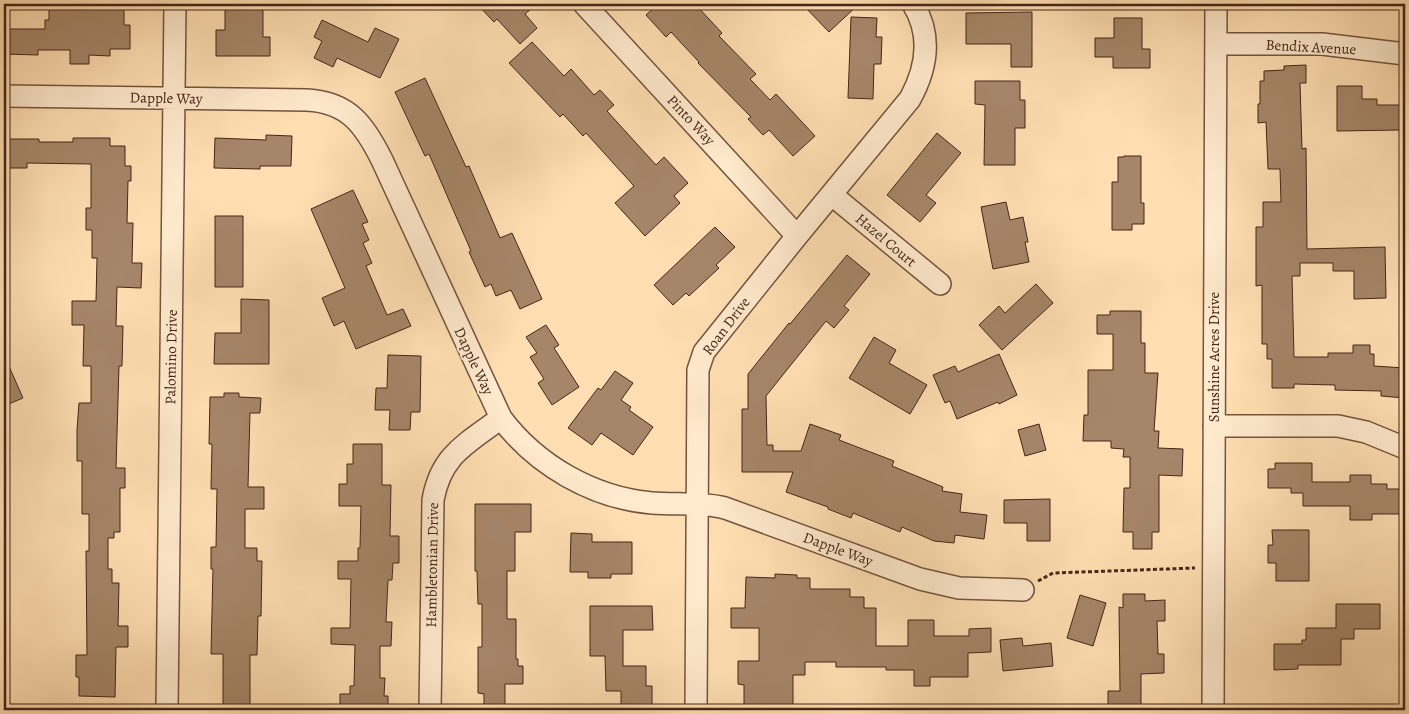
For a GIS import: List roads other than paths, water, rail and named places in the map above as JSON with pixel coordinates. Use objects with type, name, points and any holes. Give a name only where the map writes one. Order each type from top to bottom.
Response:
[{"type":"street","name":"Palomino Drive","points":[[167,710],[175,4]]},
{"type":"street","name":"Pinto Way","points":[[584,4],[797,236]]},
{"type":"street","name":"Roan Drive","points":[[696,710],[698,370],[700,361],[704,352],[910,99],[916,89],[923,68],[926,46],[923,23],[913,4]]},
{"type":"street","name":"Sunshine Acres Drive","points":[[1213,710],[1216,4]]},
{"type":"street","name":"Bendix Avenue","points":[[1216,44],[1322,44],[1405,54]]},
{"type":"street","name":"Dapple Way","points":[[4,96],[316,100],[338,106],[358,122],[370,136],[501,418],[528,448],[566,475],[589,487],[636,501],[725,508],[933,583],[972,589],[1023,590]]},
{"type":"street","name":"Hazel Court","points":[[832,195],[940,284]]},
{"type":"street","name":"Hambletonian Drive","points":[[430,710],[433,500],[436,484],[442,469],[451,457],[501,418]]},
{"type":"street","points":[[1214,426],[1338,426],[1366,432],[1405,448]]}]
